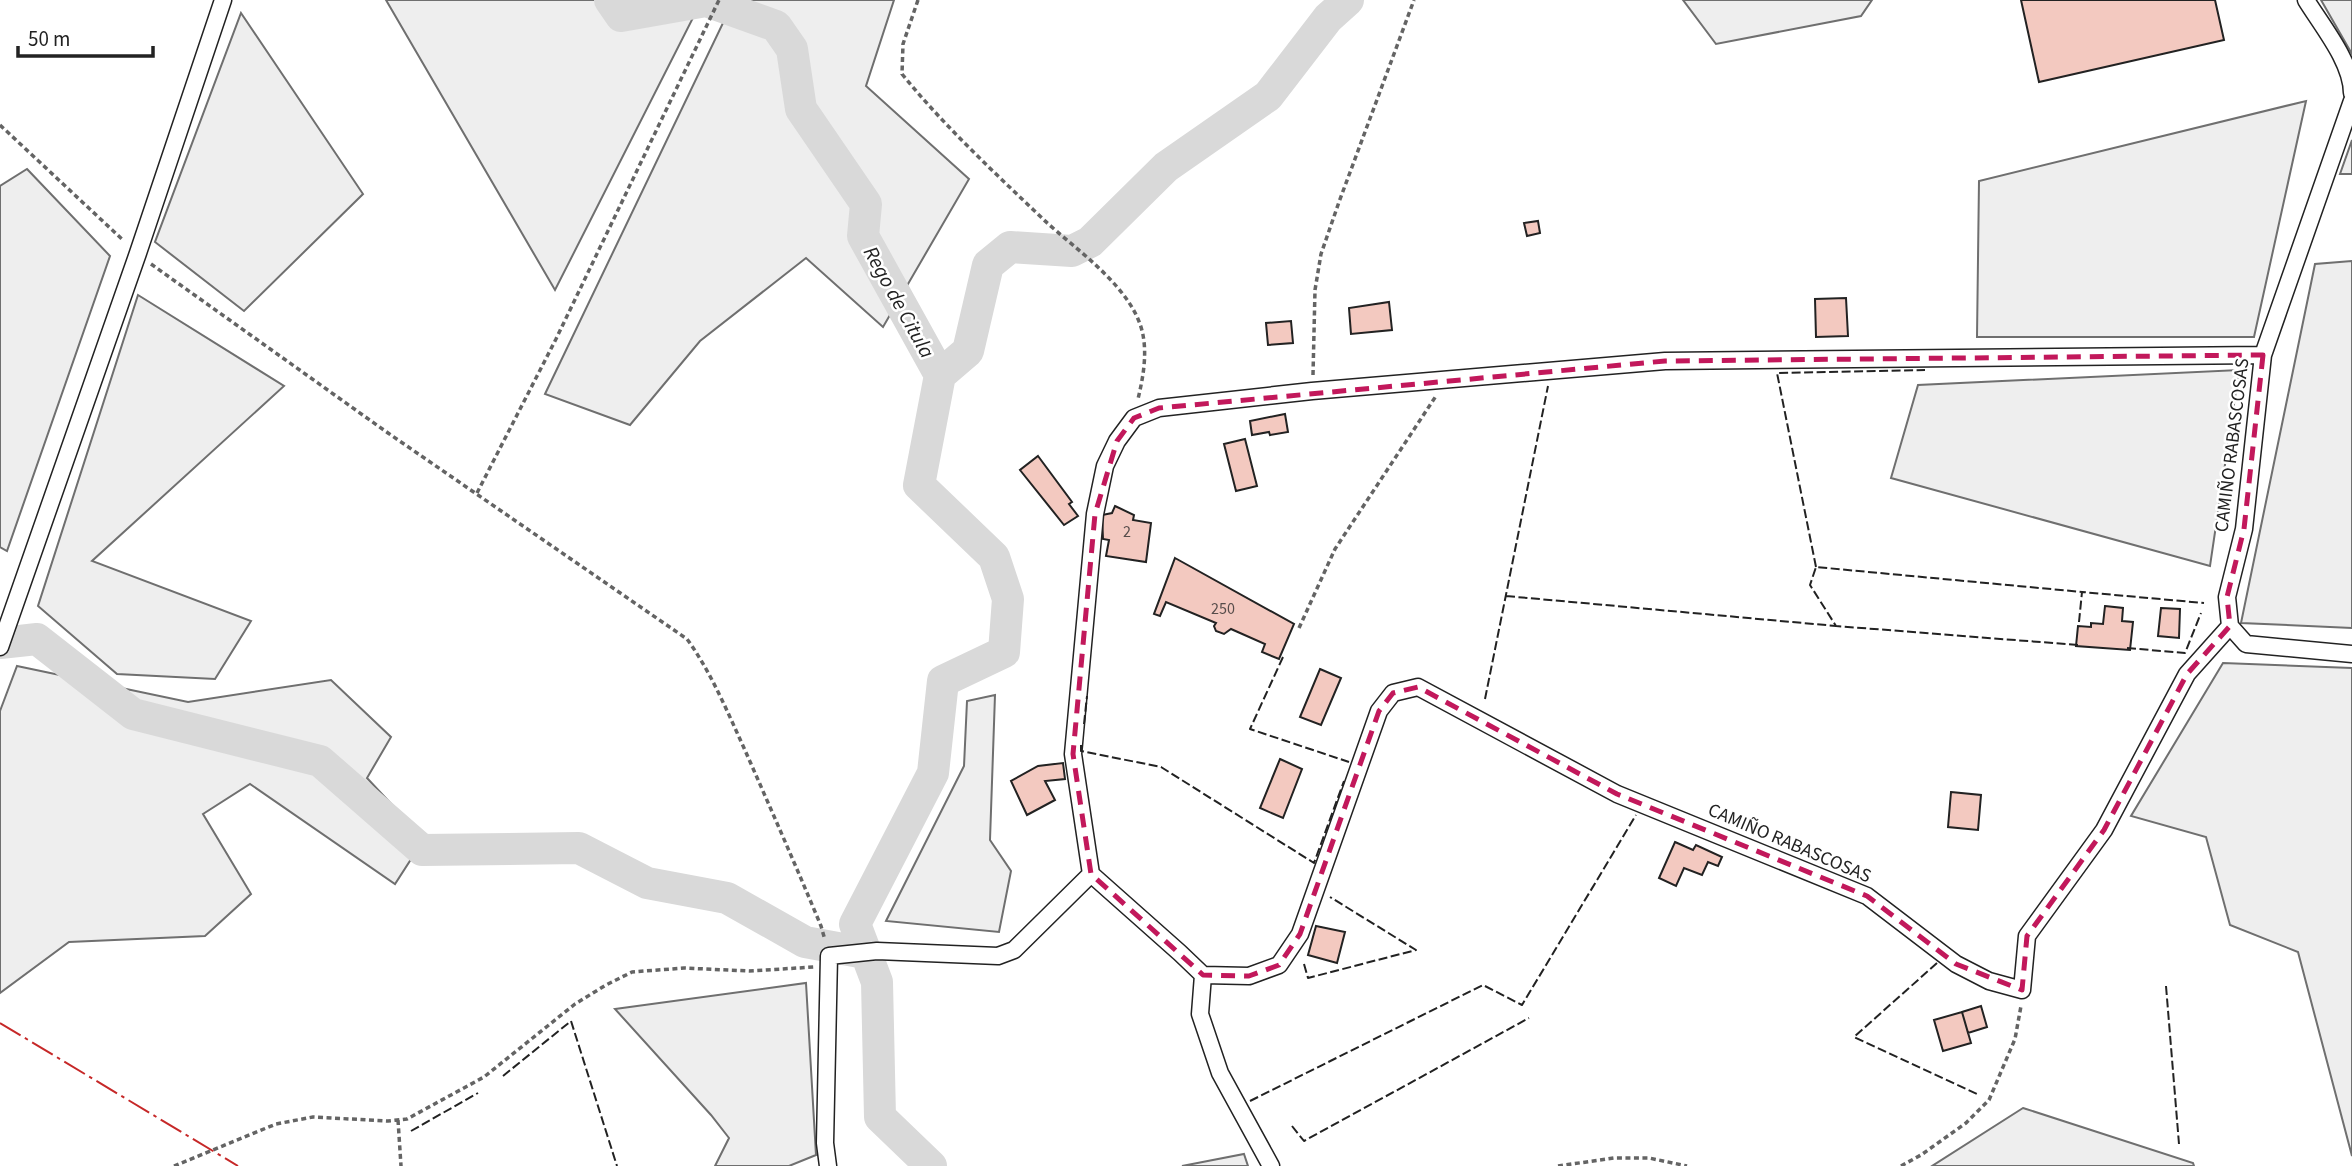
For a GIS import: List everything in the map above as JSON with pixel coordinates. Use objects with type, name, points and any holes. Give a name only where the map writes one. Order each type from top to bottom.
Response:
[{"type":"street","points":[[0,647],[138,254],[223,0]]},
{"type":"street","points":[[2306,0],[2345,63],[2352,81],[2352,93]]},
{"type":"street","name":"CAMIÑO RABASCOSAS","points":[[2230,626],[2227,597],[2244,528],[2263,355],[2352,101]]},
{"type":"street","points":[[1271,1166],[1220,1073],[1200,1014],[1203,975],[1091,874],[1073,754],[1095,514],[1105,466],[1117,441],[1134,418],[1159,408],[1312,391],[1665,362],[2263,355]]},
{"type":"street","points":[[2022,989],[2027,936],[2104,831],[2187,674],[2230,626],[2246,644],[2352,654]]},
{"type":"street","name":"CAMIÑO RABASCOSAS","points":[[1203,975],[1249,976],[1279,965],[1300,934],[1379,711],[1393,693],[1419,687],[1617,794],[1867,896],[1956,964],[1989,981],[2022,989]]},
{"type":"street","points":[[828,1166],[825,1143],[829,961],[877,951],[998,956],[1014,950],[1091,874]]},
{"type":"path","points":[[477,493],[598,252],[719,0]]},
{"type":"path","points":[[918,0],[903,44],[902,74],[921,98],[964,142],[1109,277],[1129,304],[1143,334],[1144,366],[1134,418]]},
{"type":"path","points":[[1312,391],[1315,290],[1321,254],[1414,0]]},
{"type":"path","points":[[0,125],[138,254],[227,321],[687,639],[708,671],[785,838],[821,926],[829,961],[749,971],[684,968],[632,972],[575,1004],[484,1077],[417,1114],[398,1120],[313,1117],[276,1124],[174,1166]]},
{"type":"path","points":[[1299,628],[1335,549],[1447,380]]},
{"type":"path","points":[[1901,1166],[1966,1123],[1989,1100],[2015,1040],[2022,989]]},
{"type":"path","points":[[398,1120],[401,1166]]},
{"type":"path","points":[[1558,1166],[1614,1158],[1649,1158],[1688,1166]]},
{"type":"highlighted area","points":[[2263,355],[2244,529],[2227,597],[2230,626],[2187,674],[2104,830],[2027,936],[2022,990],[1956,964],[1867,896],[1617,794],[1418,687],[1393,693],[1379,711],[1300,934],[1279,965],[1249,976],[1203,975],[1091,874],[1073,754],[1095,514],[1117,441],[1134,418],[1159,408],[1665,361]]},
{"type":"shaded area","points":[[386,0],[702,0],[555,290]]},
{"type":"shaded area","points":[[734,0],[894,0],[866,86],[969,179],[883,327],[806,258],[700,341],[630,425],[545,394]]},
{"type":"shaded area","points":[[1683,0],[1872,0],[1861,16],[1716,44]]},
{"type":"shaded area","points":[[2321,0],[2352,0],[2352,54]]},
{"type":"shaded area","points":[[241,13],[363,194],[244,311],[155,242]]},
{"type":"shaded area","points":[[2306,101],[2254,337],[1977,337],[1979,181]]},
{"type":"shaded area","points":[[2352,140],[2352,174],[2340,174]]},
{"type":"shaded area","points":[[27,169],[110,256],[7,551],[0,547],[0,186]]},
{"type":"shaded area","points":[[2352,261],[2352,628],[2241,623],[2315,264]]},
{"type":"shaded area","points":[[138,295],[284,386],[92,561],[251,621],[215,679],[117,674],[38,606]]},
{"type":"shaded area","points":[[2239,370],[2210,566],[1891,478],[1918,385]]},
{"type":"shaded area","points":[[2223,663],[2352,668],[2352,1156],[2298,952],[2230,925],[2206,837],[2131,816]]},
{"type":"shaded area","points":[[17,666],[188,702],[331,680],[391,737],[367,778],[424,839],[395,884],[250,784],[203,814],[251,894],[205,936],[69,942],[0,993],[0,711]]},
{"type":"shaded area","points":[[995,695],[990,840],[1011,871],[999,932],[886,921],[964,766],[967,701]]},
{"type":"shaded area","points":[[806,983],[816,1155],[789,1166],[715,1166],[729,1138],[615,1009]]},
{"type":"shaded area","points":[[2023,1108],[2193,1163],[2194,1166],[1932,1166]]},
{"type":"shaded area","points":[[1244,1154],[1248,1166],[1182,1166]]},
{"type":"building","points":[[2021,0],[2215,0],[2224,40],[2039,82]]},
{"type":"building","points":[[1538,221],[1540,233],[1527,236],[1524,223]]},
{"type":"building","points":[[1846,298],[1848,336],[1816,337],[1815,299]]},
{"type":"building","points":[[1389,302],[1392,330],[1351,334],[1349,308]]},
{"type":"building","points":[[1291,321],[1293,343],[1268,345],[1266,323]]},
{"type":"building","points":[[1285,414],[1288,432],[1252,435],[1250,421]]},
{"type":"building","points":[[1245,439],[1257,486],[1236,491],[1224,444]]},
{"type":"building","points":[[1038,456],[1072,502],[1069,504],[1078,516],[1064,525],[1020,470]]},
{"type":"building","points":[[1115,506],[1134,515],[1133,520],[1151,523],[1146,562],[1106,556],[1109,540],[1103,539],[1102,515],[1112,513]]},
{"type":"building","points":[[1175,558],[1294,624],[1279,659],[1262,652],[1265,644],[1231,629],[1224,634],[1216,631],[1216,623],[1166,602],[1160,616],[1154,614]]},
{"type":"building","points":[[2105,606],[2123,608],[2122,621],[2133,622],[2130,650],[2076,646],[2078,626],[2103,624]]},
{"type":"building","points":[[2161,608],[2180,609],[2179,638],[2158,636]]},
{"type":"building","points":[[1320,669],[1341,678],[1321,725],[1300,717]]},
{"type":"building","points":[[1280,759],[1302,769],[1283,818],[1260,808]]},
{"type":"building","points":[[1063,763],[1065,779],[1045,781],[1055,800],[1027,815],[1011,781],[1038,766]]},
{"type":"building","points":[[1951,792],[1981,795],[1978,830],[1948,827]]},
{"type":"building","points":[[1675,842],[1693,850],[1696,845],[1722,857],[1718,866],[1708,862],[1702,875],[1684,868],[1676,886],[1659,878]]},
{"type":"building","points":[[1316,926],[1345,932],[1337,963],[1308,955]]},
{"type":"building","points":[[1981,1006],[1987,1027],[1968,1033],[1962,1012]]},
{"type":"building","points":[[1962,1012],[1971,1043],[1943,1051],[1934,1020]]},
{"type":"waterway","name":"Rego de Citula","points":[[610,0],[621,16],[706,1],[776,26],[792,49],[801,109],[866,204],[863,236],[940,375],[919,485],[994,557],[1008,599],[1004,652],[943,681],[933,773],[855,924],[877,982],[880,1117],[931,1166]]},
{"type":"waterway","points":[[940,375],[968,351],[988,265],[1010,247],[1072,251],[1090,242],[1166,167],[1268,96],[1328,18],[1348,0]]},
{"type":"waterway","points":[[0,643],[37,639],[133,714],[320,761],[422,850],[579,848],[647,883],[727,898],[805,942],[865,953]]},
{"type":"fence","points":[[1816,567],[1777,373],[1925,370]]},
{"type":"fence","points":[[1485,699],[1548,386]]},
{"type":"fence","points":[[2078,645],[1836,626],[1810,585],[1816,567],[2082,592]]},
{"type":"fence","points":[[2079,622],[2082,592],[2204,603]]},
{"type":"fence","points":[[1506,596],[1836,626]]},
{"type":"fence","points":[[2127,648],[2185,653],[2201,613]]},
{"type":"fence","points":[[1283,657],[1250,729],[1349,762]]},
{"type":"fence","points":[[1084,724],[1087,696]]},
{"type":"fence","points":[[1081,745],[1081,751],[1161,767],[1314,863],[1344,781]]},
{"type":"fence","points":[[1250,1101],[1483,985],[1522,1005],[1636,815]]},
{"type":"fence","points":[[1304,964],[1308,978],[1416,950],[1330,897]]},
{"type":"fence","points":[[1937,963],[1854,1037],[1977,1094]]},
{"type":"fence","points":[[2166,986],[2179,1144]]},
{"type":"fence","points":[[1292,1126],[1304,1141],[1529,1018]]},
{"type":"fence","points":[[503,1076],[571,1021],[617,1166]]},
{"type":"fence","points":[[411,1131],[478,1093]]},
{"type":"power","points":[[0,1023],[238,1166]]}]
